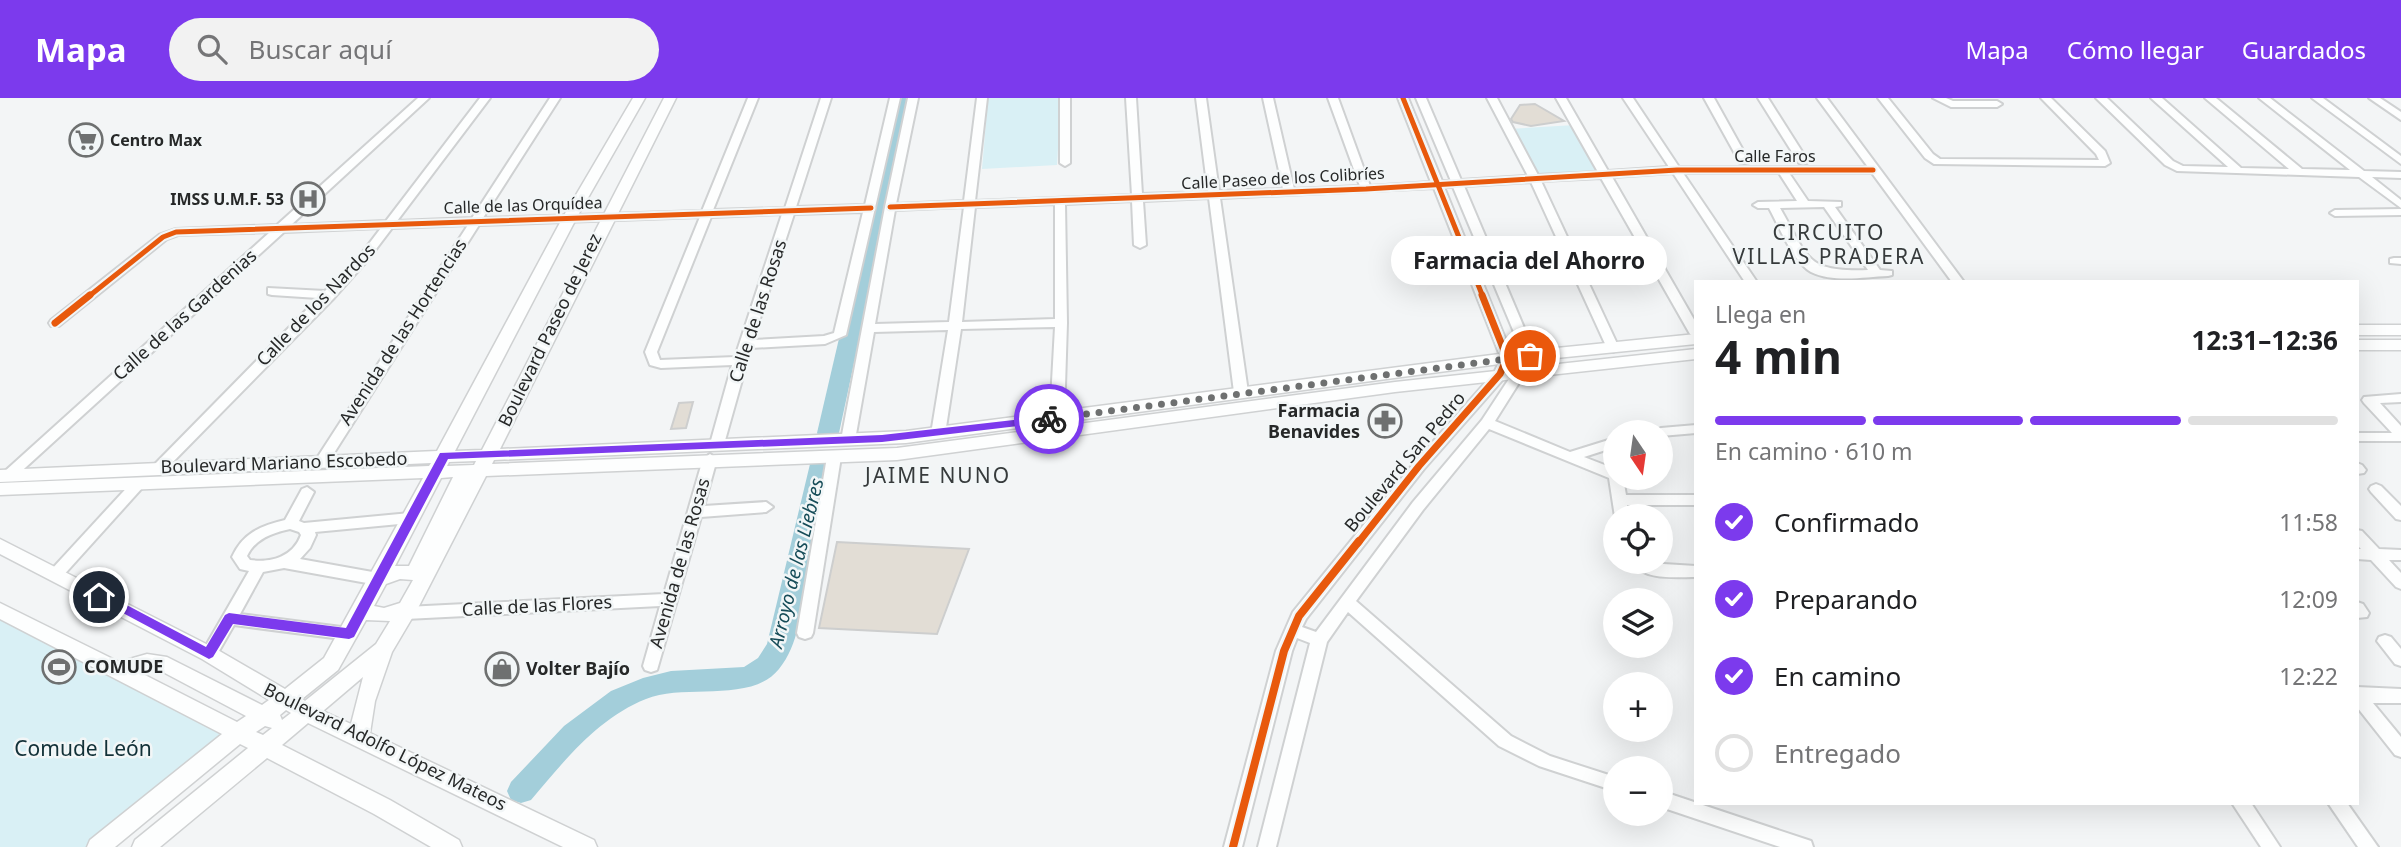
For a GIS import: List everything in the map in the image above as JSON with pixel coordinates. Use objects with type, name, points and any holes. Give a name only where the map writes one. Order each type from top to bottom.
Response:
[{"type":"main road","name":"Boulevard Paseo de Jerez","points":[[98,847],[240,732],[331,664],[570,217],[639,98]]},
{"type":"main road","name":"Boulevard Paseo de Jerez","points":[[144,847],[383,649],[408,608],[478,465],[670,98]]},
{"type":"main road","points":[[2359,330],[2401,330]]},
{"type":"main road","name":"Boulevard Mariano Escobedo","points":[[3,480],[159,468],[321,461],[478,465],[714,452],[938,433],[1507,358],[1694,337]]},
{"type":"main road","points":[[2359,345],[2401,345]]},
{"type":"main road","name":"Boulevard Mariano Escobedo","points":[[714,452],[834,457],[920,452],[1500,374],[1694,354]]},
{"type":"main road","name":"Boulevard Mariano Escobedo","points":[[3,480],[138,484],[439,464],[478,465]]},
{"type":"main road","points":[[361,612],[384,615],[408,608],[407,593],[414,573],[478,465]]},
{"type":"main road","name":"Boulevard Adolfo López Mateos","points":[[0,546],[209,654],[308,713],[586,847]]},
{"type":"main road","points":[[378,579],[399,572],[414,573]]},
{"type":"main road","points":[[0,610],[382,807],[444,846]]},
{"type":"main road","points":[[359,736],[365,701],[383,649]]},
{"type":"main road","points":[[115,671],[147,662],[167,665],[288,729]]},
{"type":"street","name":"Calle de las Gardenias","points":[[3,480],[424,98]]},
{"type":"street","name":"Calle de los Nardos","points":[[159,468],[363,260],[485,98]]},
{"type":"street","name":"Avenida de las Hortencias","points":[[321,461],[555,98]]},
{"type":"street","points":[[740,361],[671,364],[654,362],[651,358],[753,98]]},
{"type":"street","name":"Calle de las Rosas","points":[[714,452],[740,361],[826,98]]},
{"type":"street","points":[[747,344],[825,340],[840,335],[895,98]]},
{"type":"street","points":[[848,440],[890,207],[913,98]]},
{"type":"street","points":[[938,433],[955,326],[982,98]]},
{"type":"street","points":[[1065,98],[1065,163]]},
{"type":"street","points":[[1131,98],[1140,245]]},
{"type":"street","points":[[1201,98],[1241,392]]},
{"type":"street","points":[[1268,98],[1289,192]]},
{"type":"street","points":[[1333,98],[1366,189]]},
{"type":"street","points":[[1403,98],[1507,358]]},
{"type":"street","points":[[1421,98],[1530,356]]},
{"type":"street","points":[[1492,98],[1535,180],[1613,348]]},
{"type":"street","points":[[1561,98],[1694,333]]},
{"type":"street","points":[[1628,98],[1750,280]]},
{"type":"street","points":[[1709,98],[1744,161]]},
{"type":"street","points":[[1763,98],[1803,161]]},
{"type":"street","points":[[1822,98],[1872,170],[1956,280]]},
{"type":"street","points":[[1883,98],[1929,156],[1938,162],[2105,163],[2101,153],[2046,98]]},
{"type":"street","points":[[1938,98],[1951,104],[1994,101]]},
{"type":"street","points":[[2101,98],[2169,163],[2188,171],[2401,175]]},
{"type":"street","points":[[2156,98],[2239,172]]},
{"type":"street","points":[[2210,98],[2300,173]]},
{"type":"street","points":[[2264,98],[2401,205]]},
{"type":"street","points":[[2317,98],[2401,161]]},
{"type":"street","points":[[2374,98],[2401,117]]},
{"type":"street","name":"Calle Paseo de los Colibríes","points":[[890,207],[1366,189],[1677,170]]},
{"type":"street","name":"Calle Faros","points":[[1677,170],[1872,170]]},
{"type":"street","points":[[1782,170],[1804,204]]},
{"type":"street","points":[[1057,418],[1061,323],[1060,201]]},
{"type":"street","points":[[1758,205],[1772,204],[1833,204],[1882,273],[1828,272],[1814,269],[1805,260],[1772,204]]},
{"type":"street","name":"Calle de las Orquídea","points":[[55,323],[163,237],[176,232],[871,208]]},
{"type":"street","points":[[2335,213],[2401,212]]},
{"type":"street","points":[[272,291],[330,295]]},
{"type":"street","points":[[870,328],[1061,323]]},
{"type":"street","name":"Boulevard San Pedro","points":[[1268,847],[1319,640],[1418,506],[1486,423],[1530,356]]},
{"type":"street","name":"Boulevard San Pedro","points":[[1233,847],[1292,630],[1308,602],[1419,466],[1500,374],[1507,358]]},
{"type":"street","points":[[2401,398],[2369,400],[2401,435]]},
{"type":"street","points":[[1486,423],[1603,469]]},
{"type":"street","points":[[1673,431],[1694,429]]},
{"type":"street","points":[[2359,437],[2401,435]]},
{"type":"street","points":[[1572,456],[1603,446]]},
{"type":"street","name":"Avenida de las Rosas","points":[[651,666],[668,600],[714,452]]},
{"type":"street","points":[[805,633],[834,457]]},
{"type":"street","points":[[56,574],[138,484]]},
{"type":"street","points":[[2376,489],[2398,509]]},
{"type":"street","points":[[1617,490],[1619,504]]},
{"type":"street","points":[[297,526],[307,492]]},
{"type":"street","points":[[1618,500],[1694,500]]},
{"type":"street","points":[[695,512],[766,507]]},
{"type":"street","points":[[297,526],[309,535],[298,554],[284,562],[258,568],[244,565],[239,557],[243,546],[255,535],[272,527],[410,518]]},
{"type":"street","points":[[2359,537],[2401,583]]},
{"type":"street","points":[[2359,554],[2401,555]]},
{"type":"street","points":[[284,562],[378,579]]},
{"type":"street","points":[[209,654],[258,568]]},
{"type":"street","points":[[1673,571],[1694,572]]},
{"type":"street","name":"Calle de las Flores","points":[[408,608],[668,600]]},
{"type":"street","points":[[1347,602],[1505,741],[1545,761],[1603,780]]},
{"type":"street","points":[[229,618],[349,634]]},
{"type":"street","points":[[1292,630],[1319,640]]},
{"type":"street","points":[[2385,642],[2401,660]]},
{"type":"street","points":[[2359,695],[2401,696]]},
{"type":"street","points":[[2359,696],[2401,750]]},
{"type":"street","points":[[1673,803],[1804,847]]},
{"type":"street","points":[[2242,805],[2271,847]]},
{"type":"street","points":[[2338,805],[2369,847]]},
{"type":"green space","points":[[988,98],[1061,98],[1057,165],[982,169]]},
{"type":"green space","points":[[1575,125],[1601,173],[1537,177],[1509,129]]},
{"type":"green space","name":"COMUDE","points":[[0,602],[237,731],[92,847],[0,847]]},
{"type":"building","points":[[1535,104],[1564,121],[1531,126],[1513,122],[1511,119],[1520,105]]},
{"type":"building","points":[[693,402],[686,428],[671,429],[679,403]]},
{"type":"building","points":[[837,542],[969,549],[937,634],[819,628]]},
{"type":"waterway","name":"Arroyo de las Liebres","points":[[828,433],[903,98]]},
{"type":"waterway","name":"Arroyo de las Liebres","points":[[521,791],[574,734],[604,709],[621,699],[643,689],[676,681],[742,678],[767,665],[780,645],[821,464]]},
{"type":"cycle path","points":[[1233,847],[1284,651],[1299,616],[1419,466],[1500,374],[1507,358],[1403,98]]},
{"type":"cycle path","points":[[890,207],[1366,189],[1677,170],[1873,170]]},
{"type":"cycle path","points":[[55,323],[163,237],[176,232],[871,208]]},
{"type":"way so far","points":[[1049,419],[1530,356]]},
{"type":"place","name":"Centro Max","points":[[86,140]]},
{"type":"place","name":"IMSS U.M.F. 53","points":[[308,199]]},
{"type":"place","name":"Farmacia del Ahorro","points":[[1530,356]]},
{"type":"place","name":"Farmacia Benavides","points":[[1385,421]]},
{"type":"place","name":"COMUDE","points":[[59,667]]},
{"type":"place","name":"Volter Bajío","points":[[502,669]]},
{"type":"district","name":"CIRCUITO VILLAS PRADERA","points":[[1829,245]]},
{"type":"district","name":"JAIME NUNO","points":[[938,476]]},
{"type":"route","points":[[99,597],[209,654],[229,618],[349,634],[444,456],[882,439],[1049,419]]},
{"type":"park label","name":"Comude León","points":[[83,749]]}]
